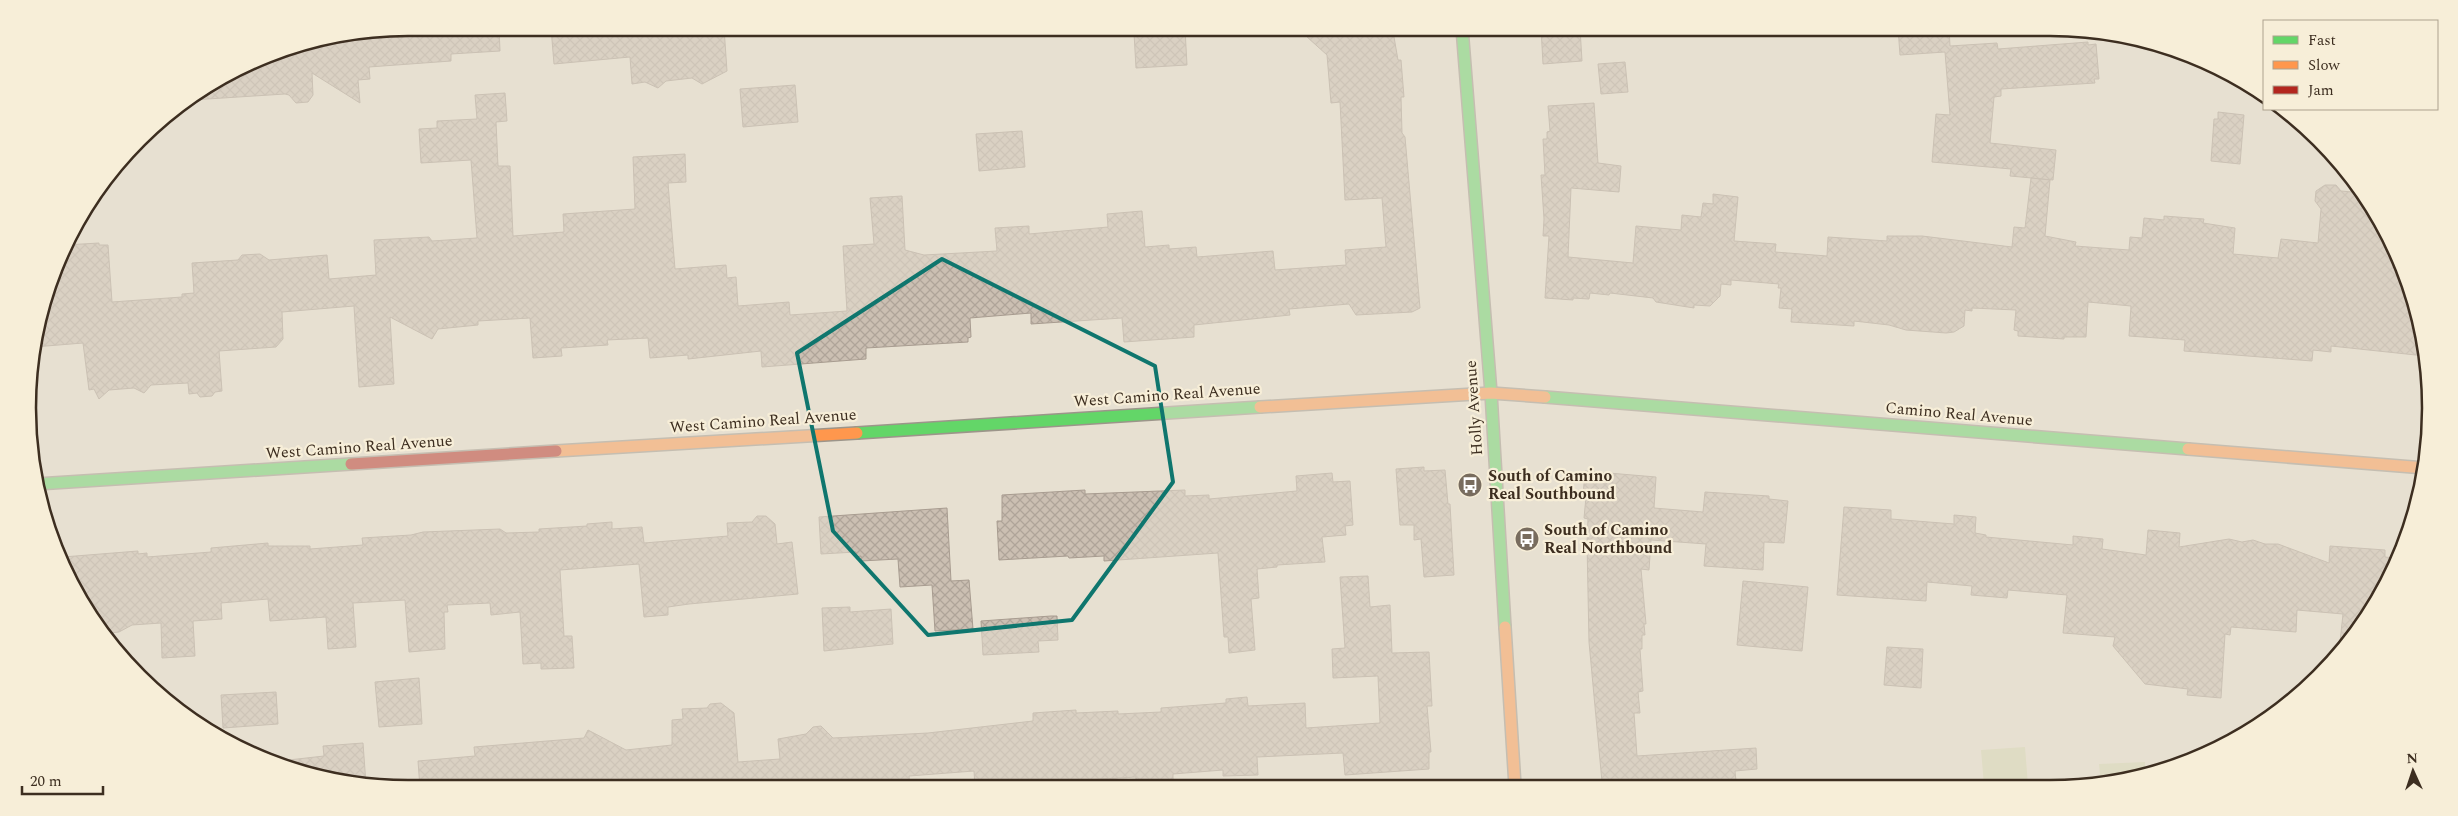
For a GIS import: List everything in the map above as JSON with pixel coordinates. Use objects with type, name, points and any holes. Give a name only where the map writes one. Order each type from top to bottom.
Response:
[{"type":"street","name":"Holly Avenue","points":[[1463,36],[1491,393],[1515,780]]},
{"type":"street","name":"Camino Real Avenue","points":[[1491,393],[2417,467]]},
{"type":"street","name":"West Camino Real Avenue","points":[[44,484],[1491,393]]},
{"type":"highlighted area","points":[[942,259],[1155,366],[1173,482],[1072,620],[928,635],[833,531],[797,353]]},
{"type":"green space","points":[[2025,747],[2028,780],[1984,780],[1981,750]]},
{"type":"green space","points":[[2145,762],[2145,767],[2100,777],[2099,764]]},
{"type":"building","points":[[499,36],[500,51],[451,54],[451,61],[369,67],[370,79],[358,80],[360,103],[312,73],[313,95],[308,102],[296,103],[289,95],[200,99],[222,86],[266,65],[289,56],[335,43],[384,37]]},
{"type":"building","points":[[552,36],[725,36],[727,71],[702,84],[692,78],[666,81],[658,88],[645,82],[632,84],[630,57],[554,64]]},
{"type":"building","points":[[1134,36],[1185,36],[1187,65],[1136,68]]},
{"type":"building","points":[[1541,36],[1580,36],[1582,61],[1543,64]]},
{"type":"building","points":[[1899,36],[1949,36],[1950,46],[1997,43],[1998,49],[2088,42],[2088,45],[2096,44],[2099,79],[2094,79],[2095,83],[2001,89],[2001,96],[1994,97],[1990,143],[2056,150],[2053,180],[2010,176],[2011,169],[1932,162],[1936,114],[1950,115],[1945,52],[1900,55]]},
{"type":"building","points":[[1307,37],[1394,37],[1398,60],[1401,60],[1404,97],[1401,97],[1402,133],[1405,137],[1420,308],[1412,312],[1356,315],[1349,304],[1289,309],[1290,315],[1194,325],[1194,337],[1124,342],[1122,318],[1031,324],[1031,313],[970,318],[971,337],[968,338],[968,342],[866,348],[866,359],[762,367],[761,351],[688,359],[688,355],[650,358],[648,338],[607,340],[608,345],[561,348],[562,356],[533,358],[530,318],[478,321],[478,325],[438,329],[432,339],[390,317],[394,384],[359,387],[354,306],[282,312],[283,339],[276,347],[219,351],[222,391],[215,392],[212,396],[200,397],[197,393],[189,394],[188,383],[151,385],[144,393],[134,388],[109,390],[99,399],[94,389],[89,390],[83,343],[41,346],[56,289],[75,244],[99,243],[99,245],[108,245],[112,302],[182,297],[182,294],[194,293],[192,263],[238,260],[242,255],[260,254],[269,260],[327,255],[329,279],[376,275],[374,240],[429,237],[432,241],[477,238],[471,160],[421,163],[419,129],[437,128],[437,121],[477,119],[475,95],[505,93],[507,121],[496,122],[498,166],[510,166],[513,236],[564,232],[563,214],[635,209],[633,157],[685,154],[686,182],[668,183],[675,269],[726,265],[727,278],[736,277],[738,306],[789,302],[790,315],[847,311],[843,246],[874,244],[870,198],[902,196],[905,250],[924,255],[997,251],[995,228],[1029,226],[1029,234],[1108,227],[1107,214],[1142,211],[1145,247],[1169,245],[1169,249],[1196,247],[1197,257],[1273,251],[1275,270],[1346,265],[1345,250],[1386,247],[1382,198],[1345,200],[1340,102],[1331,103],[1327,55]]},
{"type":"building","points":[[1625,62],[1628,92],[1601,94],[1598,64]]},
{"type":"building","points":[[795,85],[798,122],[743,127],[740,89]]},
{"type":"building","points":[[1594,103],[1598,163],[1621,166],[1619,192],[1571,188],[1568,257],[1633,263],[1636,226],[1681,230],[1682,215],[1701,217],[1703,203],[1713,204],[1713,194],[1738,197],[1734,241],[1776,244],[1775,252],[1827,256],[1828,237],[1887,241],[1887,236],[1922,236],[2012,247],[2014,227],[2025,228],[2031,178],[2050,180],[2045,236],[2076,242],[2075,246],[2129,250],[2130,237],[2142,238],[2144,218],[2164,220],[2164,216],[2204,219],[2203,223],[2235,228],[2233,254],[2278,258],[2281,239],[2318,243],[2321,209],[2315,201],[2316,191],[2325,185],[2336,185],[2341,191],[2352,192],[2372,222],[2383,244],[2402,289],[2415,335],[2418,355],[2331,346],[2331,352],[2313,350],[2312,361],[2184,351],[2185,340],[2129,336],[2131,306],[2088,302],[2086,337],[2064,337],[2064,339],[2018,336],[2018,331],[2014,330],[2016,310],[1972,308],[1972,311],[1965,310],[1964,326],[1954,332],[1946,333],[1906,330],[1889,325],[1854,321],[1854,326],[1791,322],[1792,309],[1779,308],[1781,288],[1778,288],[1779,284],[1731,280],[1731,285],[1721,284],[1720,296],[1710,306],[1694,305],[1694,308],[1656,302],[1653,298],[1610,293],[1609,295],[1590,293],[1589,299],[1545,298],[1549,236],[1543,236],[1544,219],[1541,175],[1545,175],[1543,139],[1547,139],[1547,132],[1550,131],[1548,106]]},
{"type":"building","points":[[2218,112],[2244,115],[2240,164],[2211,161],[2214,119],[2218,119]]},
{"type":"building","points":[[1022,131],[1025,167],[979,171],[976,134]]},
{"type":"building","points":[[1424,467],[1424,471],[1445,470],[1448,504],[1450,504],[1454,575],[1424,577],[1421,539],[1414,540],[1414,525],[1400,525],[1396,469]]},
{"type":"building","points":[[1585,471],[1656,477],[1654,508],[1703,512],[1705,492],[1769,496],[1769,499],[1788,501],[1784,543],[1764,542],[1763,570],[1704,566],[1706,544],[1651,540],[1649,570],[1641,569],[1646,624],[1644,624],[1645,635],[1642,635],[1642,649],[1640,649],[1643,691],[1638,692],[1640,713],[1634,713],[1637,756],[1756,748],[1757,769],[1735,771],[1736,780],[1602,780],[1589,642],[1588,519],[1584,518],[1586,497],[1583,496]]},
{"type":"building","points":[[1332,473],[1333,482],[1350,481],[1353,525],[1345,526],[1346,535],[1322,537],[1325,562],[1277,565],[1277,567],[1257,569],[1259,598],[1251,599],[1255,650],[1229,653],[1228,637],[1224,637],[1218,553],[1104,561],[1104,556],[999,560],[997,521],[1002,521],[1002,495],[1085,490],[1085,494],[1185,490],[1185,496],[1209,495],[1209,499],[1297,491],[1296,476]]},
{"type":"building","points":[[1844,507],[1891,510],[1891,519],[1954,524],[1954,515],[1976,517],[1975,533],[1986,535],[1986,537],[2073,545],[2073,536],[2103,539],[2102,549],[2146,555],[2148,530],[2180,533],[2179,547],[2229,539],[2242,542],[2253,540],[2265,544],[2278,544],[2329,563],[2330,546],[2385,550],[2385,557],[2390,557],[2372,594],[2340,640],[2343,614],[2297,610],[2296,632],[2231,627],[2230,635],[2225,634],[2221,698],[2187,695],[2188,689],[2145,684],[2113,646],[2115,637],[2063,633],[2067,595],[2008,590],[2007,598],[1971,595],[1972,586],[1927,582],[1926,601],[1837,595]]},
{"type":"building","points":[[947,508],[951,581],[969,580],[973,629],[935,631],[932,585],[900,587],[898,559],[861,561],[861,556],[856,557],[856,552],[821,554],[819,517]]},
{"type":"building","points":[[757,516],[766,516],[775,524],[777,544],[792,542],[798,594],[668,607],[668,615],[644,617],[639,564],[560,570],[564,636],[572,636],[574,668],[541,669],[541,663],[523,664],[520,612],[491,615],[490,603],[447,605],[448,612],[444,612],[445,649],[409,652],[405,600],[353,603],[356,647],[328,649],[326,617],[270,621],[268,599],[221,603],[222,619],[193,621],[195,656],[162,658],[161,623],[132,625],[119,632],[112,633],[86,594],[68,557],[138,551],[138,554],[147,553],[147,557],[211,552],[211,548],[268,543],[268,546],[310,546],[310,549],[363,545],[362,538],[411,535],[423,532],[500,529],[506,533],[539,532],[539,529],[587,526],[587,524],[612,522],[612,529],[642,527],[644,543],[728,536],[727,523],[752,522]]},
{"type":"building","points":[[1368,576],[1370,607],[1390,605],[1392,653],[1429,652],[1432,706],[1427,706],[1431,752],[1429,752],[1429,769],[1345,775],[1343,753],[1257,757],[1258,775],[1223,776],[1223,770],[1173,774],[1173,780],[1136,780],[1136,777],[1085,780],[975,780],[974,771],[909,776],[909,780],[419,780],[418,761],[475,756],[474,747],[584,738],[588,730],[626,750],[672,745],[672,720],[683,719],[682,709],[707,708],[710,704],[721,703],[734,713],[738,762],[780,759],[778,739],[806,734],[813,727],[821,726],[833,738],[928,733],[1033,721],[1033,713],[1076,710],[1076,713],[1118,711],[1118,714],[1161,712],[1161,708],[1226,703],[1226,699],[1247,697],[1248,706],[1305,703],[1306,728],[1380,723],[1378,676],[1333,678],[1332,649],[1345,648],[1340,577]]},
{"type":"building","points":[[1743,581],[1808,587],[1802,651],[1737,645]]},
{"type":"building","points":[[850,607],[850,612],[891,609],[893,644],[824,651],[822,608]]},
{"type":"building","points":[[1057,616],[1058,640],[1038,641],[1039,652],[983,655],[981,621]]},
{"type":"building","points":[[1887,647],[1923,649],[1921,688],[1884,685]]},
{"type":"building","points":[[419,678],[422,724],[379,727],[375,682]]},
{"type":"building","points":[[276,692],[278,724],[223,728],[221,695]]},
{"type":"building","points":[[363,743],[366,778],[335,773],[289,760],[324,756],[323,746]]},
{"type":"traffic: fast","points":[[1463,36],[1491,393],[1505,627]]},
{"type":"traffic: fast","points":[[1545,397],[2188,449]]},
{"type":"traffic: fast","points":[[857,433],[1260,407]]},
{"type":"traffic: fast","points":[[44,484],[351,464]]},
{"type":"traffic: slow","points":[[1260,407],[1491,393],[1545,397]]},
{"type":"traffic: slow","points":[[556,451],[857,433]]},
{"type":"traffic: slow","points":[[2188,449],[2417,467]]},
{"type":"traffic: slow","points":[[1505,627],[1515,780]]},
{"type":"traffic: jam","points":[[351,464],[556,451]]},
{"type":"place","name":"South of Camino Real Southbound","points":[[1470,485]]},
{"type":"place","name":"South of Camino Real Northbound","points":[[1527,539]]}]
